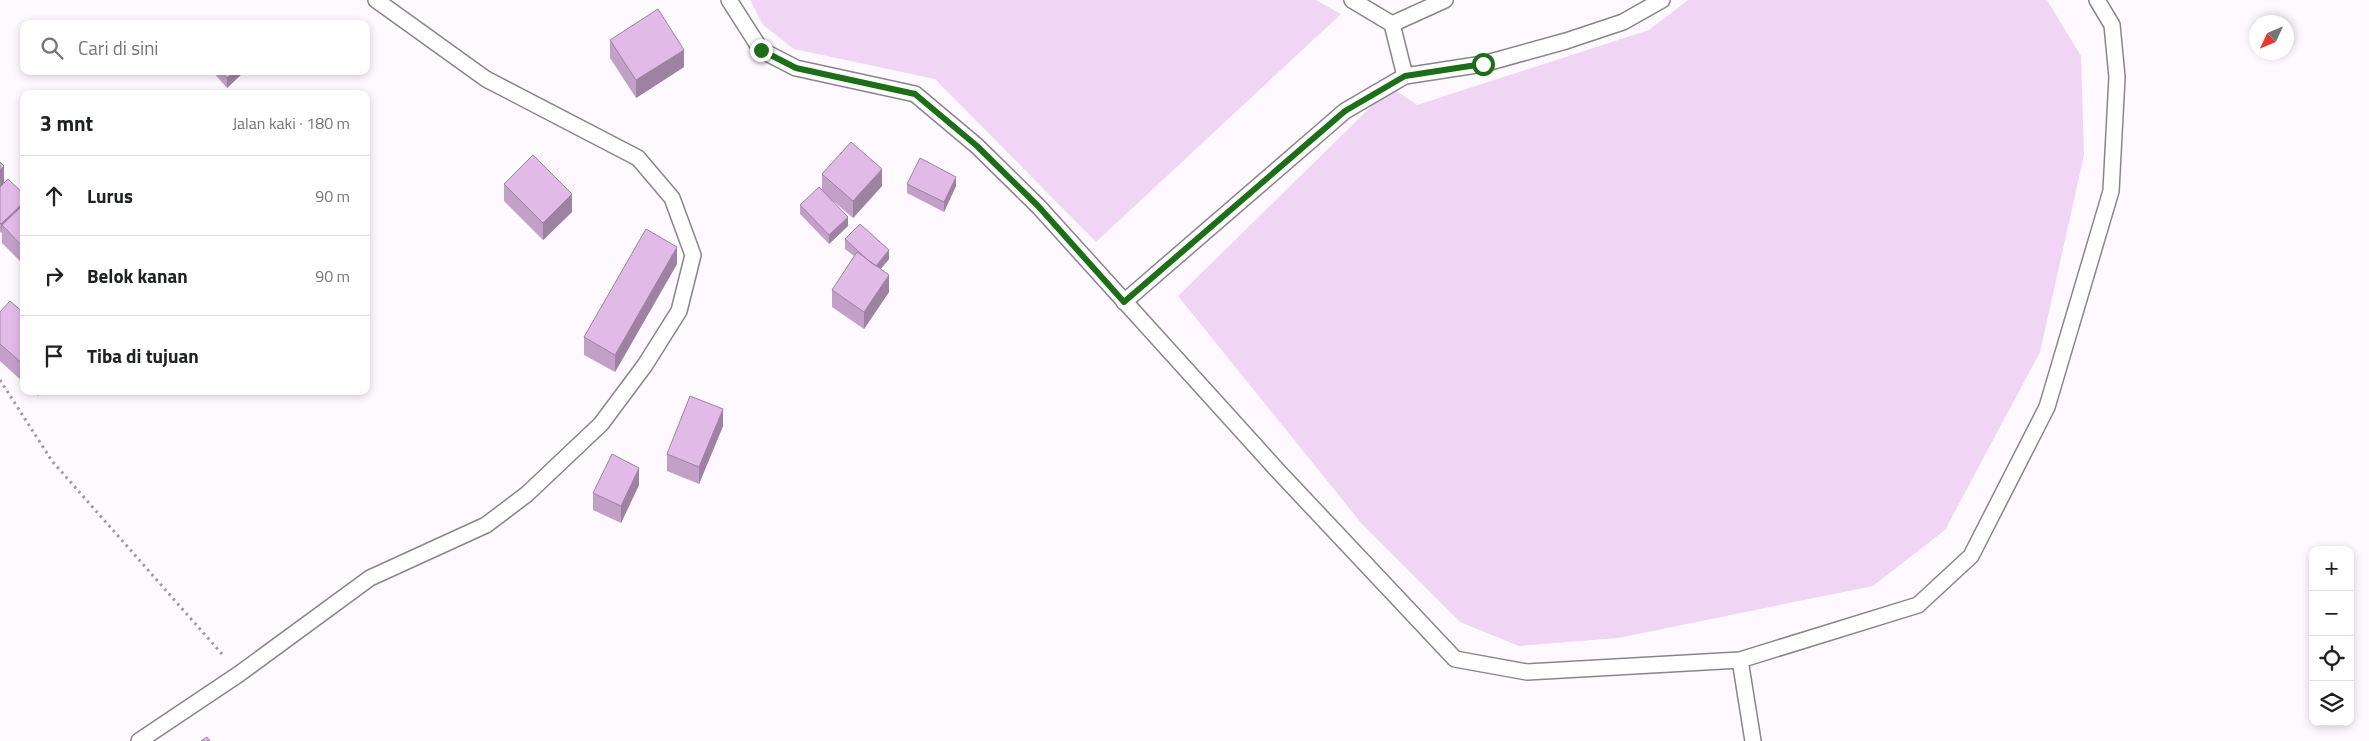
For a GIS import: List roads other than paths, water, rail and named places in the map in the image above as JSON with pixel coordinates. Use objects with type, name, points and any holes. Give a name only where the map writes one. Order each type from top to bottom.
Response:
[{"type":"lane","points":[[139,741],[239,674],[370,578],[486,525],[527,494],[601,424],[645,365],[679,312],[693,255],[672,198],[638,158],[486,79],[376,0]]},
{"type":"lane","points":[[729,0],[761,50],[796,68],[915,94],[977,146],[1039,207],[1278,472],[1455,659],[1527,672],[1740,660],[1918,605],[1971,556],[2047,407],[2112,191],[2118,76],[2112,25],[2097,0]]},
{"type":"lane","points":[[1352,0],[1392,24],[1405,76]]},
{"type":"lane","points":[[1392,24],[1445,0]]},
{"type":"lane","points":[[1124,302],[1345,111],[1405,76],[1483,64],[1566,41],[1623,22],[1662,0]]},
{"type":"lane","points":[[1740,660],[1753,741]]}]
